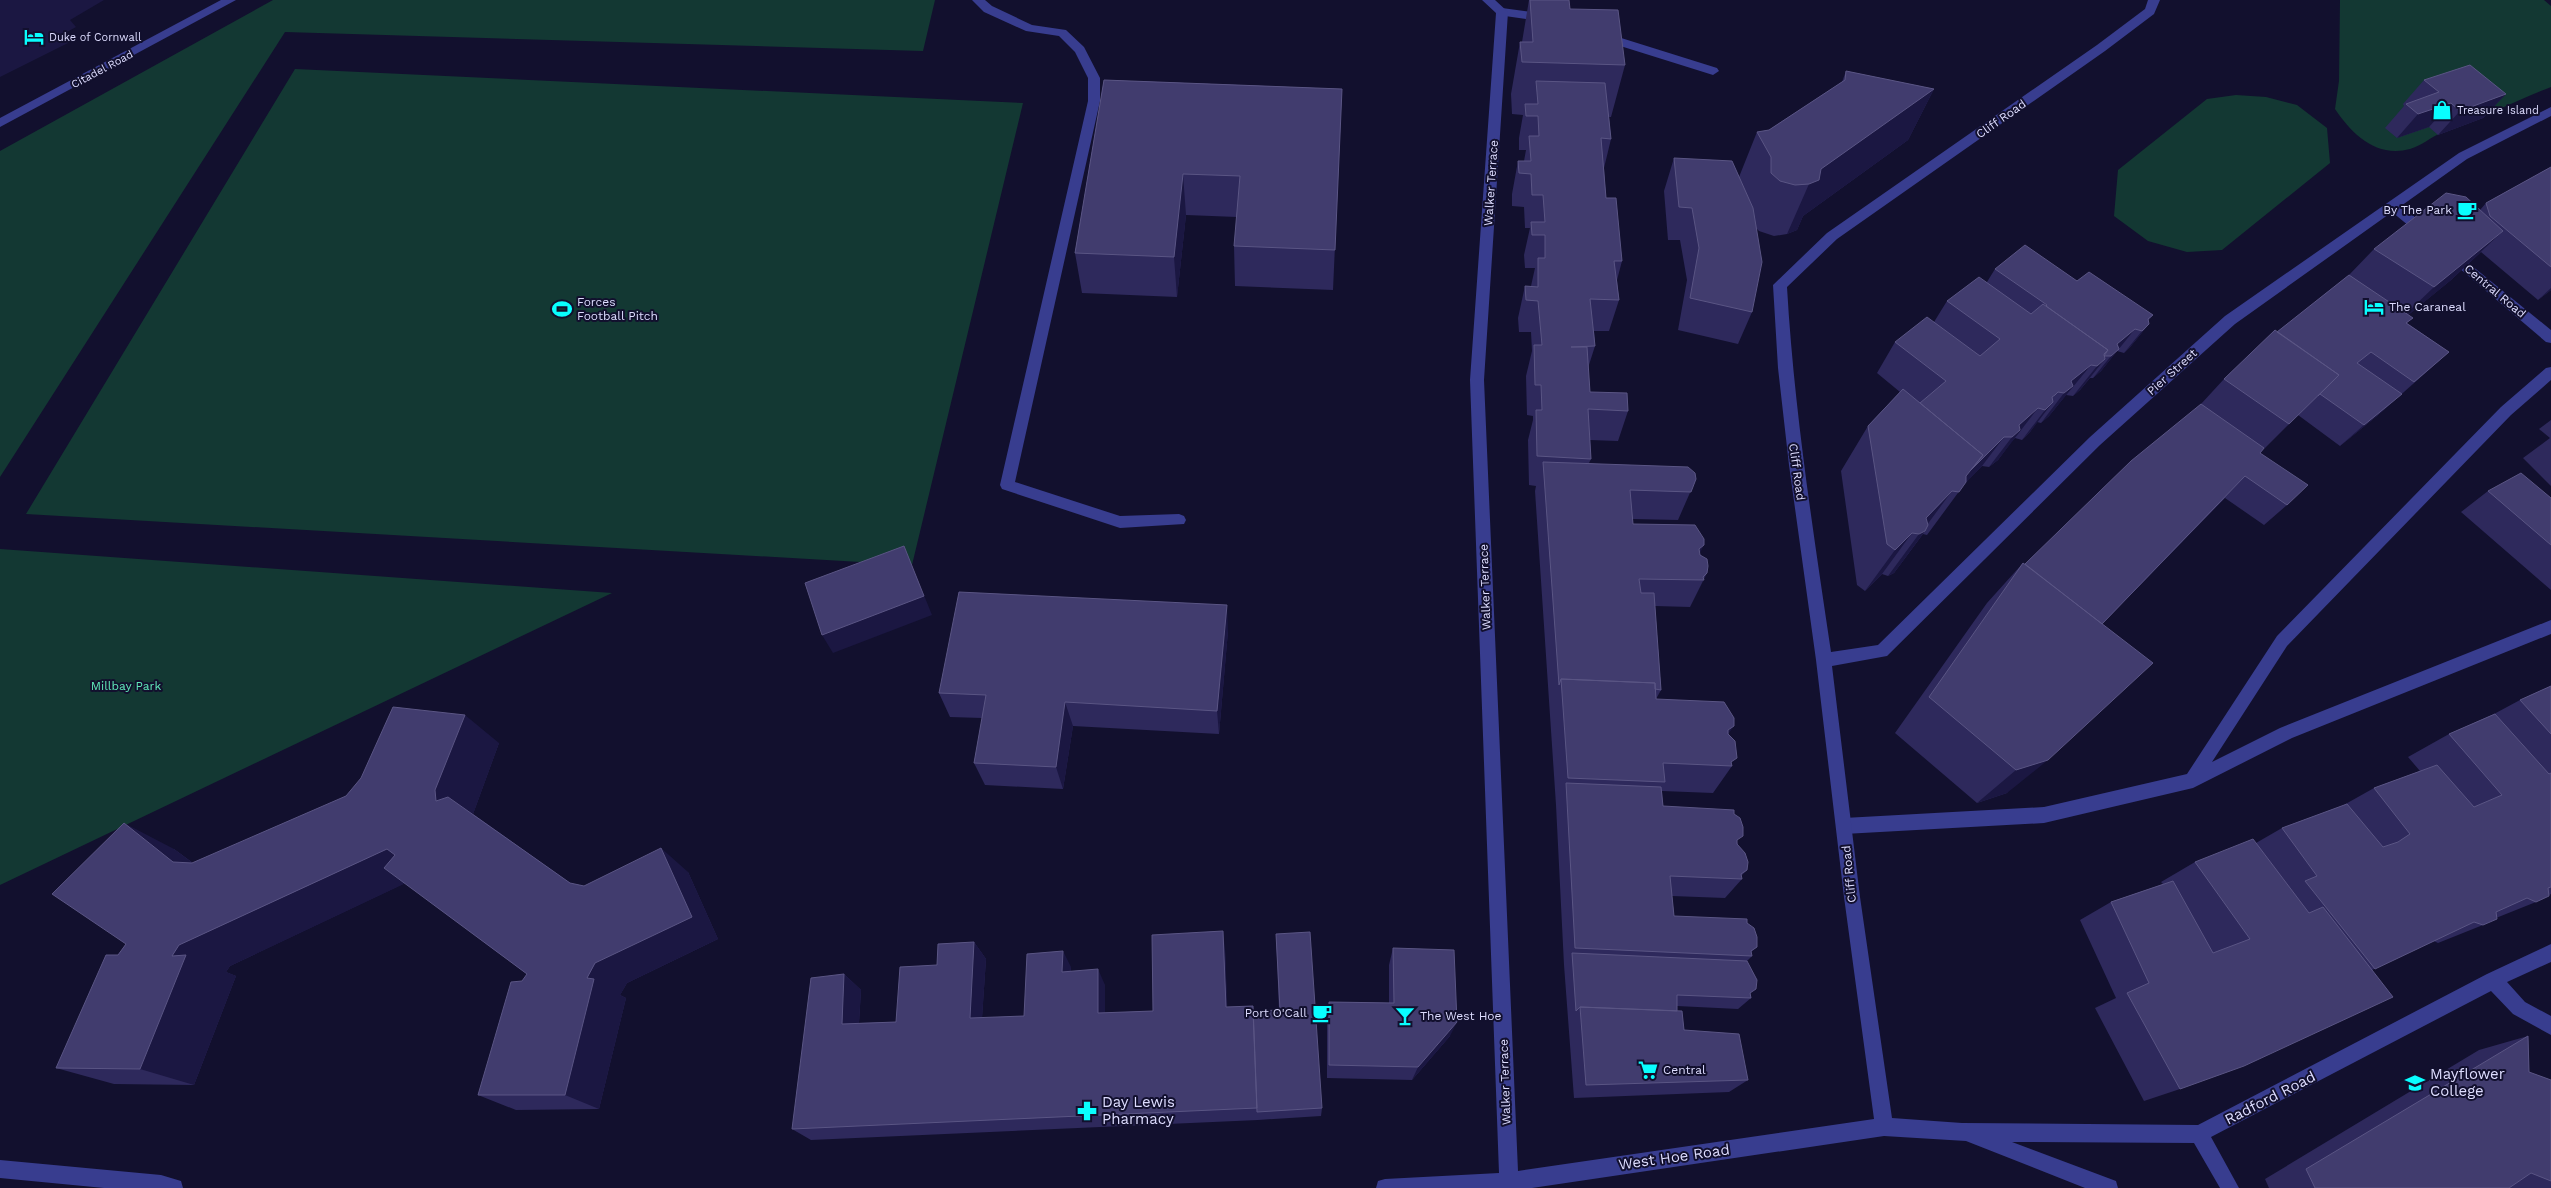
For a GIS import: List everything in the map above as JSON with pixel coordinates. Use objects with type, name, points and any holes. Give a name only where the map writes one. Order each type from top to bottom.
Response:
[{"type":"street","name":"Citadel Road","points":[[0,123],[230,0]]},
{"type":"street","points":[[978,0],[988,9],[1030,28],[1062,33],[1080,50],[1094,78],[1094,101],[1007,485],[1120,522],[1179,520]]},
{"type":"street","points":[[1488,0],[1502,12],[1539,15],[1557,21]]},
{"type":"street","name":"Cliff Road","points":[[1884,1127],[1824,660],[1796,465],[1785,368],[1780,285],[1832,236],[2101,48],[2150,11],[2154,0]]},
{"type":"street","name":"Walker Terrace","points":[[1502,12],[1477,380],[1509,1182]]},
{"type":"street","points":[[1594,33],[1713,71]]},
{"type":"street","name":"Pier Street","points":[[1824,660],[1882,651],[2095,441],[2230,320],[2463,156],[2551,111]]},
{"type":"street","name":"Central Road","points":[[2394,206],[2551,338]]},
{"type":"street","points":[[2193,780],[2282,641],[2506,411],[2551,372]]},
{"type":"street","points":[[1844,826],[2044,815],[2193,780],[2286,733],[2551,627]]},
{"type":"street","name":"Radford Road","points":[[1962,1132],[2200,1134],[2493,980],[2551,953]]},
{"type":"street","points":[[2493,980],[2519,1008],[2551,1026]]},
{"type":"street","name":"West Hoe Road","points":[[1385,1188],[1509,1182],[1884,1127],[1962,1132]]},
{"type":"street","points":[[1962,1132],[2109,1188]]},
{"type":"street","points":[[2200,1134],[2230,1188]]},
{"type":"street","points":[[0,1168],[161,1184],[174,1188]]},
{"type":"green space","points":[[273,0],[935,0],[923,51],[285,32],[0,477],[0,151]]},
{"type":"green space","points":[[2340,0],[2544,0],[2551,6],[2551,87],[2441,133],[2414,148],[2398,151],[2376,147],[2357,135],[2335,109],[2339,81]]},
{"type":"green space","name":"Forces Football Pitch","points":[[295,69],[1023,103],[912,565],[26,514]]},
{"type":"green space","points":[[2236,95],[2266,97],[2297,105],[2327,128],[2330,163],[2222,250],[2187,252],[2148,241],[2114,216],[2118,170],[2207,99]]},
{"type":"green space","name":"Millbay Park","points":[[0,549],[612,593],[0,885]]},
{"type":"building","points":[[1530,0],[1569,0],[1570,9],[1618,10],[1625,65],[1522,62],[1520,42],[1533,42]]},
{"type":"building","points":[[2470,65],[2506,94],[2460,111],[2451,103],[2418,114],[2406,104],[2439,92],[2424,80]]},
{"type":"building","points":[[1846,71],[1934,89],[1821,169],[1819,180],[1809,184],[1795,185],[1780,181],[1771,173],[1771,157],[1757,132],[1769,130],[1845,80]]},
{"type":"building","points":[[1104,80],[1342,89],[1335,250],[1234,246],[1240,176],[1183,174],[1174,257],[1075,253]]},
{"type":"building","points":[[1536,81],[1605,83],[1611,139],[1601,138],[1606,198],[1616,198],[1622,261],[1614,261],[1619,300],[1590,299],[1595,346],[1571,347],[1587,347],[1590,392],[1627,393],[1628,411],[1588,409],[1591,459],[1537,456],[1536,410],[1542,410],[1541,385],[1535,385],[1534,345],[1542,345],[1538,301],[1526,300],[1525,286],[1538,287],[1538,258],[1545,258],[1545,235],[1532,235],[1531,222],[1545,222],[1543,195],[1532,195],[1531,174],[1519,173],[1518,161],[1531,161],[1529,136],[1539,136],[1538,116],[1526,116],[1525,104],[1538,104]]},
{"type":"building","points":[[1674,158],[1732,161],[1753,208],[1762,262],[1752,312],[1690,298],[1699,248],[1692,208],[1679,207]]},
{"type":"building","points":[[2551,167],[2551,267],[2490,216],[2486,203]]},
{"type":"building","points":[[2446,193],[2466,197],[2503,231],[2434,287],[2374,249]]},
{"type":"building","points":[[2025,245],[2077,281],[2089,272],[2153,315],[2148,319],[2149,324],[2142,331],[2135,329],[2117,344],[2119,349],[2111,356],[2104,356],[2108,350],[1995,269]]},
{"type":"building","points":[[2349,275],[2413,318],[2406,323],[2449,352],[2414,382],[2371,352],[2357,363],[2402,394],[2364,425],[2320,394],[2339,375],[2277,332]]},
{"type":"building","points":[[1979,277],[2031,314],[2043,304],[2108,350],[2104,354],[2105,359],[2097,366],[2091,365],[2071,381],[2073,386],[2064,393],[2058,392],[2052,397],[2053,402],[2045,410],[2038,408],[2019,425],[2020,430],[2012,437],[2004,437],[1971,470],[1983,455],[1920,403],[1946,381],[1895,342],[1927,317],[1980,356],[2000,339],[1947,301]]},
{"type":"building","points":[[2275,330],[2339,375],[2289,424],[2224,379]]},
{"type":"building","points":[[1903,389],[1983,455],[1966,476],[1966,482],[1959,492],[1952,491],[1926,518],[1928,525],[1925,531],[1919,534],[1912,533],[1895,550],[1887,544],[1868,426]]},
{"type":"building","points":[[2201,404],[2264,448],[2260,453],[2308,485],[2287,505],[2245,476],[2102,624],[2025,564],[2131,461]]},
{"type":"building","points":[[1543,462],[1688,467],[1695,473],[1696,479],[1691,492],[1630,490],[1633,524],[1695,525],[1704,539],[1704,545],[1699,549],[1700,555],[1707,559],[1707,573],[1703,577],[1704,580],[1639,579],[1641,593],[1654,593],[1661,690],[1655,689],[1655,683],[1561,679],[1559,685]]},
{"type":"building","points":[[2521,473],[2551,498],[2551,545],[2488,491]]},
{"type":"building","points":[[904,546],[924,596],[822,635],[805,583]]},
{"type":"building","points":[[2023,563],[2153,663],[2048,760],[2016,770],[1929,697]]},
{"type":"building","points":[[959,592],[1227,605],[1217,711],[1065,702],[1056,767],[974,763],[986,695],[939,693]]},
{"type":"building","points":[[1561,679],[1655,683],[1656,699],[1724,702],[1734,718],[1734,726],[1728,730],[1728,734],[1735,741],[1737,758],[1731,762],[1732,766],[1663,763],[1665,782],[1568,778]]},
{"type":"building","points":[[2551,686],[2551,734],[2520,700]]},
{"type":"building","points":[[393,707],[465,715],[435,790],[436,801],[448,797],[570,883],[584,886],[661,848],[692,917],[595,963],[587,978],[594,979],[565,1095],[478,1095],[511,982],[522,981],[527,974],[384,868],[395,855],[387,849],[179,945],[172,956],[186,955],[140,1069],[56,1068],[106,955],[118,955],[126,944],[52,894],[124,823],[173,862],[192,863],[346,796],[361,778]]},
{"type":"building","points":[[2495,714],[2549,774],[2551,773],[2551,887],[2548,888],[2549,896],[2536,902],[2527,898],[2496,912],[2497,919],[2483,925],[2474,922],[2375,969],[2305,881],[2317,876],[2282,828],[2347,804],[2383,847],[2398,842],[2410,834],[2374,788],[2437,765],[2474,807],[2502,795],[2449,734]]},
{"type":"building","points":[[1566,783],[1661,787],[1663,806],[1734,810],[1734,814],[1740,818],[1743,827],[1743,836],[1737,840],[1737,844],[1745,853],[1748,862],[1747,870],[1741,874],[1742,879],[1670,876],[1674,916],[1747,919],[1747,923],[1754,928],[1757,937],[1757,947],[1751,951],[1752,956],[1575,948]]},
{"type":"building","points":[[2253,839],[2309,913],[2323,907],[2393,997],[2244,1066],[2180,1089],[2127,993],[2149,983],[2111,902],[2173,881],[2213,953],[2250,939],[2195,862]]},
{"type":"building","points":[[1223,931],[1226,1007],[1253,1006],[1257,1108],[792,1129],[811,978],[844,974],[842,1024],[896,1022],[900,967],[937,965],[938,944],[974,942],[970,1018],[1024,1016],[1027,954],[1063,951],[1062,972],[1098,969],[1098,1013],[1153,1011],[1152,935]]},
{"type":"building","points":[[1310,932],[1322,1108],[1257,1112],[1253,1011],[1280,1010],[1276,934]]},
{"type":"building","points":[[1393,948],[1454,950],[1457,1022],[1418,1067],[1329,1065],[1329,1002],[1394,1003]]},
{"type":"building","points":[[1572,953],[1747,961],[1757,980],[1756,989],[1750,993],[1751,998],[1677,995],[1677,1011],[1580,1007],[1576,1011]]},
{"type":"building","name":"Central","points":[[1580,1007],[1682,1011],[1684,1030],[1739,1034],[1748,1080],[1586,1085]]},
{"type":"building","points":[[2528,1036],[2529,1072],[2551,1080],[2551,1181],[2531,1173],[2509,1188],[2315,1188],[2306,1169]]},
{"type":"place","name":"Duke of Cornwall","points":[[34,37]]},
{"type":"place","name":"Treasure Island","points":[[2442,110]]},
{"type":"place","name":"By The Park","points":[[2467,210]]},
{"type":"place","name":"The Caraneal","points":[[2374,307]]},
{"type":"place","name":"Forces Football Pitch","points":[[562,309]]},
{"type":"place","name":"Port O'Call","points":[[1322,1013]]},
{"type":"place","name":"The West Hoe","points":[[1405,1016]]},
{"type":"place","name":"Central","points":[[1648,1070]]},
{"type":"place","name":"Mayflower College","points":[[2415,1083]]},
{"type":"place","name":"Day Lewis Pharmacy","points":[[1087,1111]]}]
